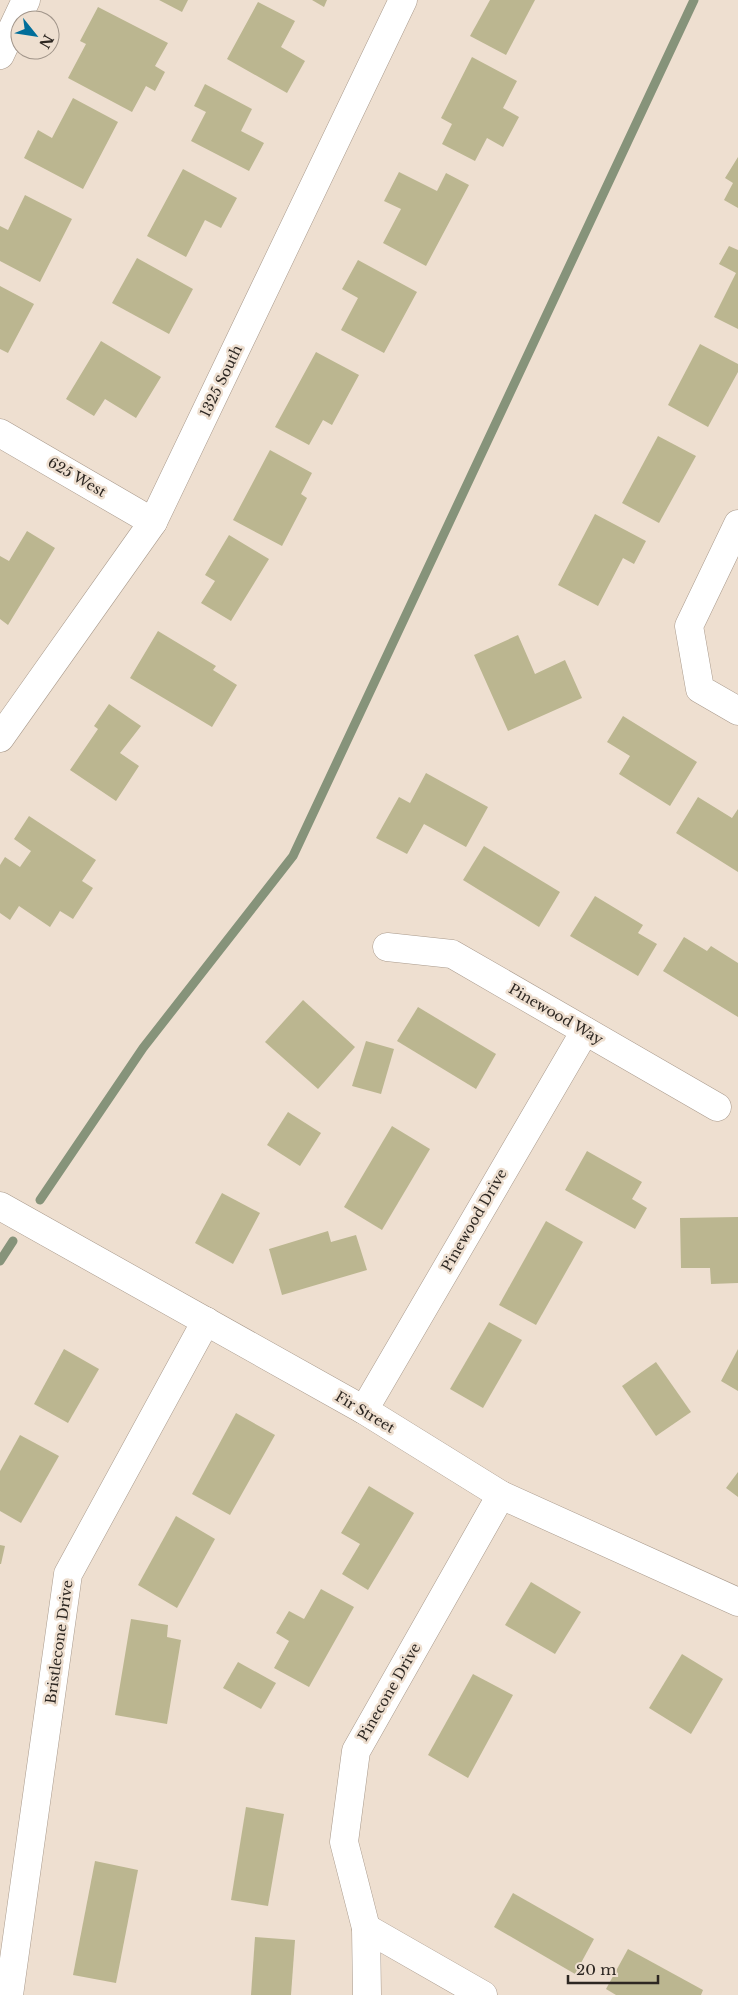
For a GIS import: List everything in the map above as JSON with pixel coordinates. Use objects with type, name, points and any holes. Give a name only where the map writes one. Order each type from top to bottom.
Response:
[{"type":"street","points":[[0,55],[26,0]]},
{"type":"street","name":"1325 South","points":[[0,738],[153,522],[403,0]]},
{"type":"street","name":"625 West","points":[[0,433],[153,522]]},
{"type":"street","points":[[738,524],[689,626],[700,690],[738,711]]},
{"type":"street","name":"Pinewood Way","points":[[387,947],[452,954],[717,1107]]},
{"type":"street","name":"Pinewood Drive","points":[[364,1410],[585,1031]]},
{"type":"street","name":"Fir Street","points":[[0,1206],[364,1410],[501,1495],[738,1602]]},
{"type":"street","name":"Bristlecone Drive","points":[[10,1995],[68,1574],[206,1321]]},
{"type":"street","name":"Pinecone Drive","points":[[367,1995],[366,1928],[344,1842],[356,1751],[501,1495]]},
{"type":"street","points":[[366,1928],[483,1995]]},
{"type":"building","points":[[159,0],[188,0],[182,12]]},
{"type":"building","points":[[312,0],[327,0],[324,7]]},
{"type":"building","points":[[490,0],[535,0],[506,55],[470,36]]},
{"type":"building","points":[[258,2],[295,21],[281,47],[305,61],[287,93],[227,59]]},
{"type":"building","points":[[98,7],[168,43],[155,66],[165,72],[155,91],[146,86],[132,112],[68,78],[86,44],[80,41]]},
{"type":"building","points":[[472,57],[517,81],[503,108],[519,117],[503,147],[487,138],[475,161],[442,144],[452,124],[441,118]]},
{"type":"building","points":[[205,84],[252,109],[241,131],[264,143],[249,171],[191,141],[206,112],[194,106]]},
{"type":"building","points":[[73,98],[118,122],[83,189],[24,158],[38,130],[52,138]]},
{"type":"building","points":[[738,157],[738,208],[724,200],[733,183],[725,178]]},
{"type":"building","points":[[183,169],[237,198],[221,228],[205,220],[186,257],[147,236]]},
{"type":"building","points":[[399,172],[437,191],[446,173],[469,185],[426,266],[383,243],[401,209],[384,201]]},
{"type":"building","points":[[25,195],[72,219],[40,282],[0,261],[0,226],[8,230]]},
{"type":"building","points":[[729,246],[738,250],[738,329],[714,317],[736,273],[719,264]]},
{"type":"building","points":[[137,258],[193,289],[169,334],[112,303]]},
{"type":"building","points":[[358,260],[417,292],[384,353],[341,330],[358,298],[342,289]]},
{"type":"building","points":[[0,286],[34,304],[8,353],[0,349]]},
{"type":"building","points":[[101,341],[161,377],[136,418],[105,399],[94,416],[66,399]]},
{"type":"building","points":[[700,344],[738,364],[738,372],[708,427],[668,405]]},
{"type":"building","points":[[316,352],[359,375],[332,425],[323,420],[309,445],[275,427]]},
{"type":"building","points":[[658,436],[696,456],[659,523],[622,503]]},
{"type":"building","points":[[270,450],[312,473],[301,494],[307,498],[282,546],[233,520]]},
{"type":"building","points":[[595,514],[646,541],[634,564],[623,558],[598,606],[558,585]]},
{"type":"building","points":[[27,531],[55,548],[8,625],[0,619],[0,556],[9,561]]},
{"type":"building","points":[[229,535],[269,559],[231,621],[201,603],[215,581],[205,575]]},
{"type":"building","points":[[158,631],[216,666],[213,670],[237,685],[212,727],[130,678]]},
{"type":"building","points":[[518,635],[535,674],[565,660],[582,698],[508,731],[474,655]]},
{"type":"building","points":[[109,704],[141,726],[120,753],[139,766],[116,801],[70,770],[98,729],[94,726]]},
{"type":"building","points":[[623,716],[697,762],[670,806],[619,774],[630,756],[607,742]]},
{"type":"building","points":[[426,773],[488,807],[466,847],[424,824],[407,854],[376,838],[399,797],[410,803]]},
{"type":"building","points":[[698,797],[732,818],[738,809],[738,872],[676,833]]},
{"type":"building","points":[[29,816],[96,860],[82,881],[93,888],[73,919],[60,911],[50,927],[19,906],[10,920],[0,913],[0,865],[5,857],[20,867],[31,851],[14,839]]},
{"type":"building","points":[[484,846],[560,892],[539,927],[463,880]]},
{"type":"building","points":[[595,896],[643,925],[638,933],[657,944],[638,976],[570,936]]},
{"type":"building","points":[[684,937],[707,951],[711,946],[738,963],[738,1017],[663,971]]},
{"type":"building","points":[[303,1000],[355,1047],[318,1089],[265,1042]]},
{"type":"building","points":[[418,1007],[496,1054],[476,1089],[397,1041]]},
{"type":"building","points":[[366,1041],[394,1049],[381,1094],[352,1086]]},
{"type":"building","points":[[288,1112],[321,1133],[300,1166],[267,1145]]},
{"type":"building","points":[[392,1126],[430,1149],[382,1230],[344,1207]]},
{"type":"building","points":[[587,1151],[642,1182],[632,1199],[647,1208],[635,1229],[565,1190]]},
{"type":"building","points":[[222,1193],[260,1213],[233,1264],[195,1243]]},
{"type":"building","points":[[738,1217],[738,1283],[711,1284],[710,1268],[681,1268],[680,1218]]},
{"type":"building","points":[[546,1221],[583,1242],[536,1325],[499,1305]]},
{"type":"building","points":[[328,1231],[331,1242],[356,1235],[367,1270],[282,1295],[269,1249]]},
{"type":"building","points":[[489,1322],[522,1340],[483,1408],[450,1389]]},
{"type":"building","points":[[64,1349],[99,1369],[68,1423],[34,1404]]},
{"type":"building","points":[[738,1349],[738,1391],[721,1381]]},
{"type":"building","points":[[656,1362],[691,1412],[656,1436],[622,1386]]},
{"type":"building","points":[[236,1413],[275,1435],[230,1515],[192,1494]]},
{"type":"building","points":[[20,1435],[59,1456],[21,1523],[0,1511],[0,1471]]},
{"type":"building","points":[[738,1472],[738,1497],[726,1488]]},
{"type":"building","points":[[369,1486],[414,1513],[368,1590],[342,1574],[360,1544],[341,1533]]},
{"type":"building","points":[[176,1516],[215,1539],[177,1608],[138,1585]]},
{"type":"building","points":[[0,1545],[5,1546],[1,1564],[0,1564]]},
{"type":"building","points":[[531,1582],[581,1612],[555,1654],[505,1625]]},
{"type":"building","points":[[321,1589],[354,1607],[309,1687],[274,1668],[289,1641],[276,1633],[289,1611],[304,1619]]},
{"type":"building","points":[[131,1619],[168,1625],[167,1637],[181,1640],[167,1724],[115,1715]]},
{"type":"building","points":[[682,1654],[723,1679],[691,1734],[649,1708]]},
{"type":"building","points":[[238,1662],[276,1683],[261,1709],[223,1688]]},
{"type":"building","points":[[473,1674],[513,1695],[468,1778],[428,1755]]},
{"type":"building","points":[[246,1807],[284,1814],[268,1906],[231,1900]]},
{"type":"building","points":[[95,1861],[138,1870],[116,1983],[73,1975]]},
{"type":"building","points":[[513,1893],[594,1939],[575,1974],[494,1927]]},
{"type":"building","points":[[255,1937],[295,1940],[291,1995],[251,1995]]},
{"type":"building","points":[[628,1949],[703,1990],[701,1995],[616,1995],[606,1989]]},
{"type":"waterway","points":[[40,1200],[143,1048],[293,856],[694,0]]},
{"type":"waterway","points":[[0,1261],[13,1241]]}]
